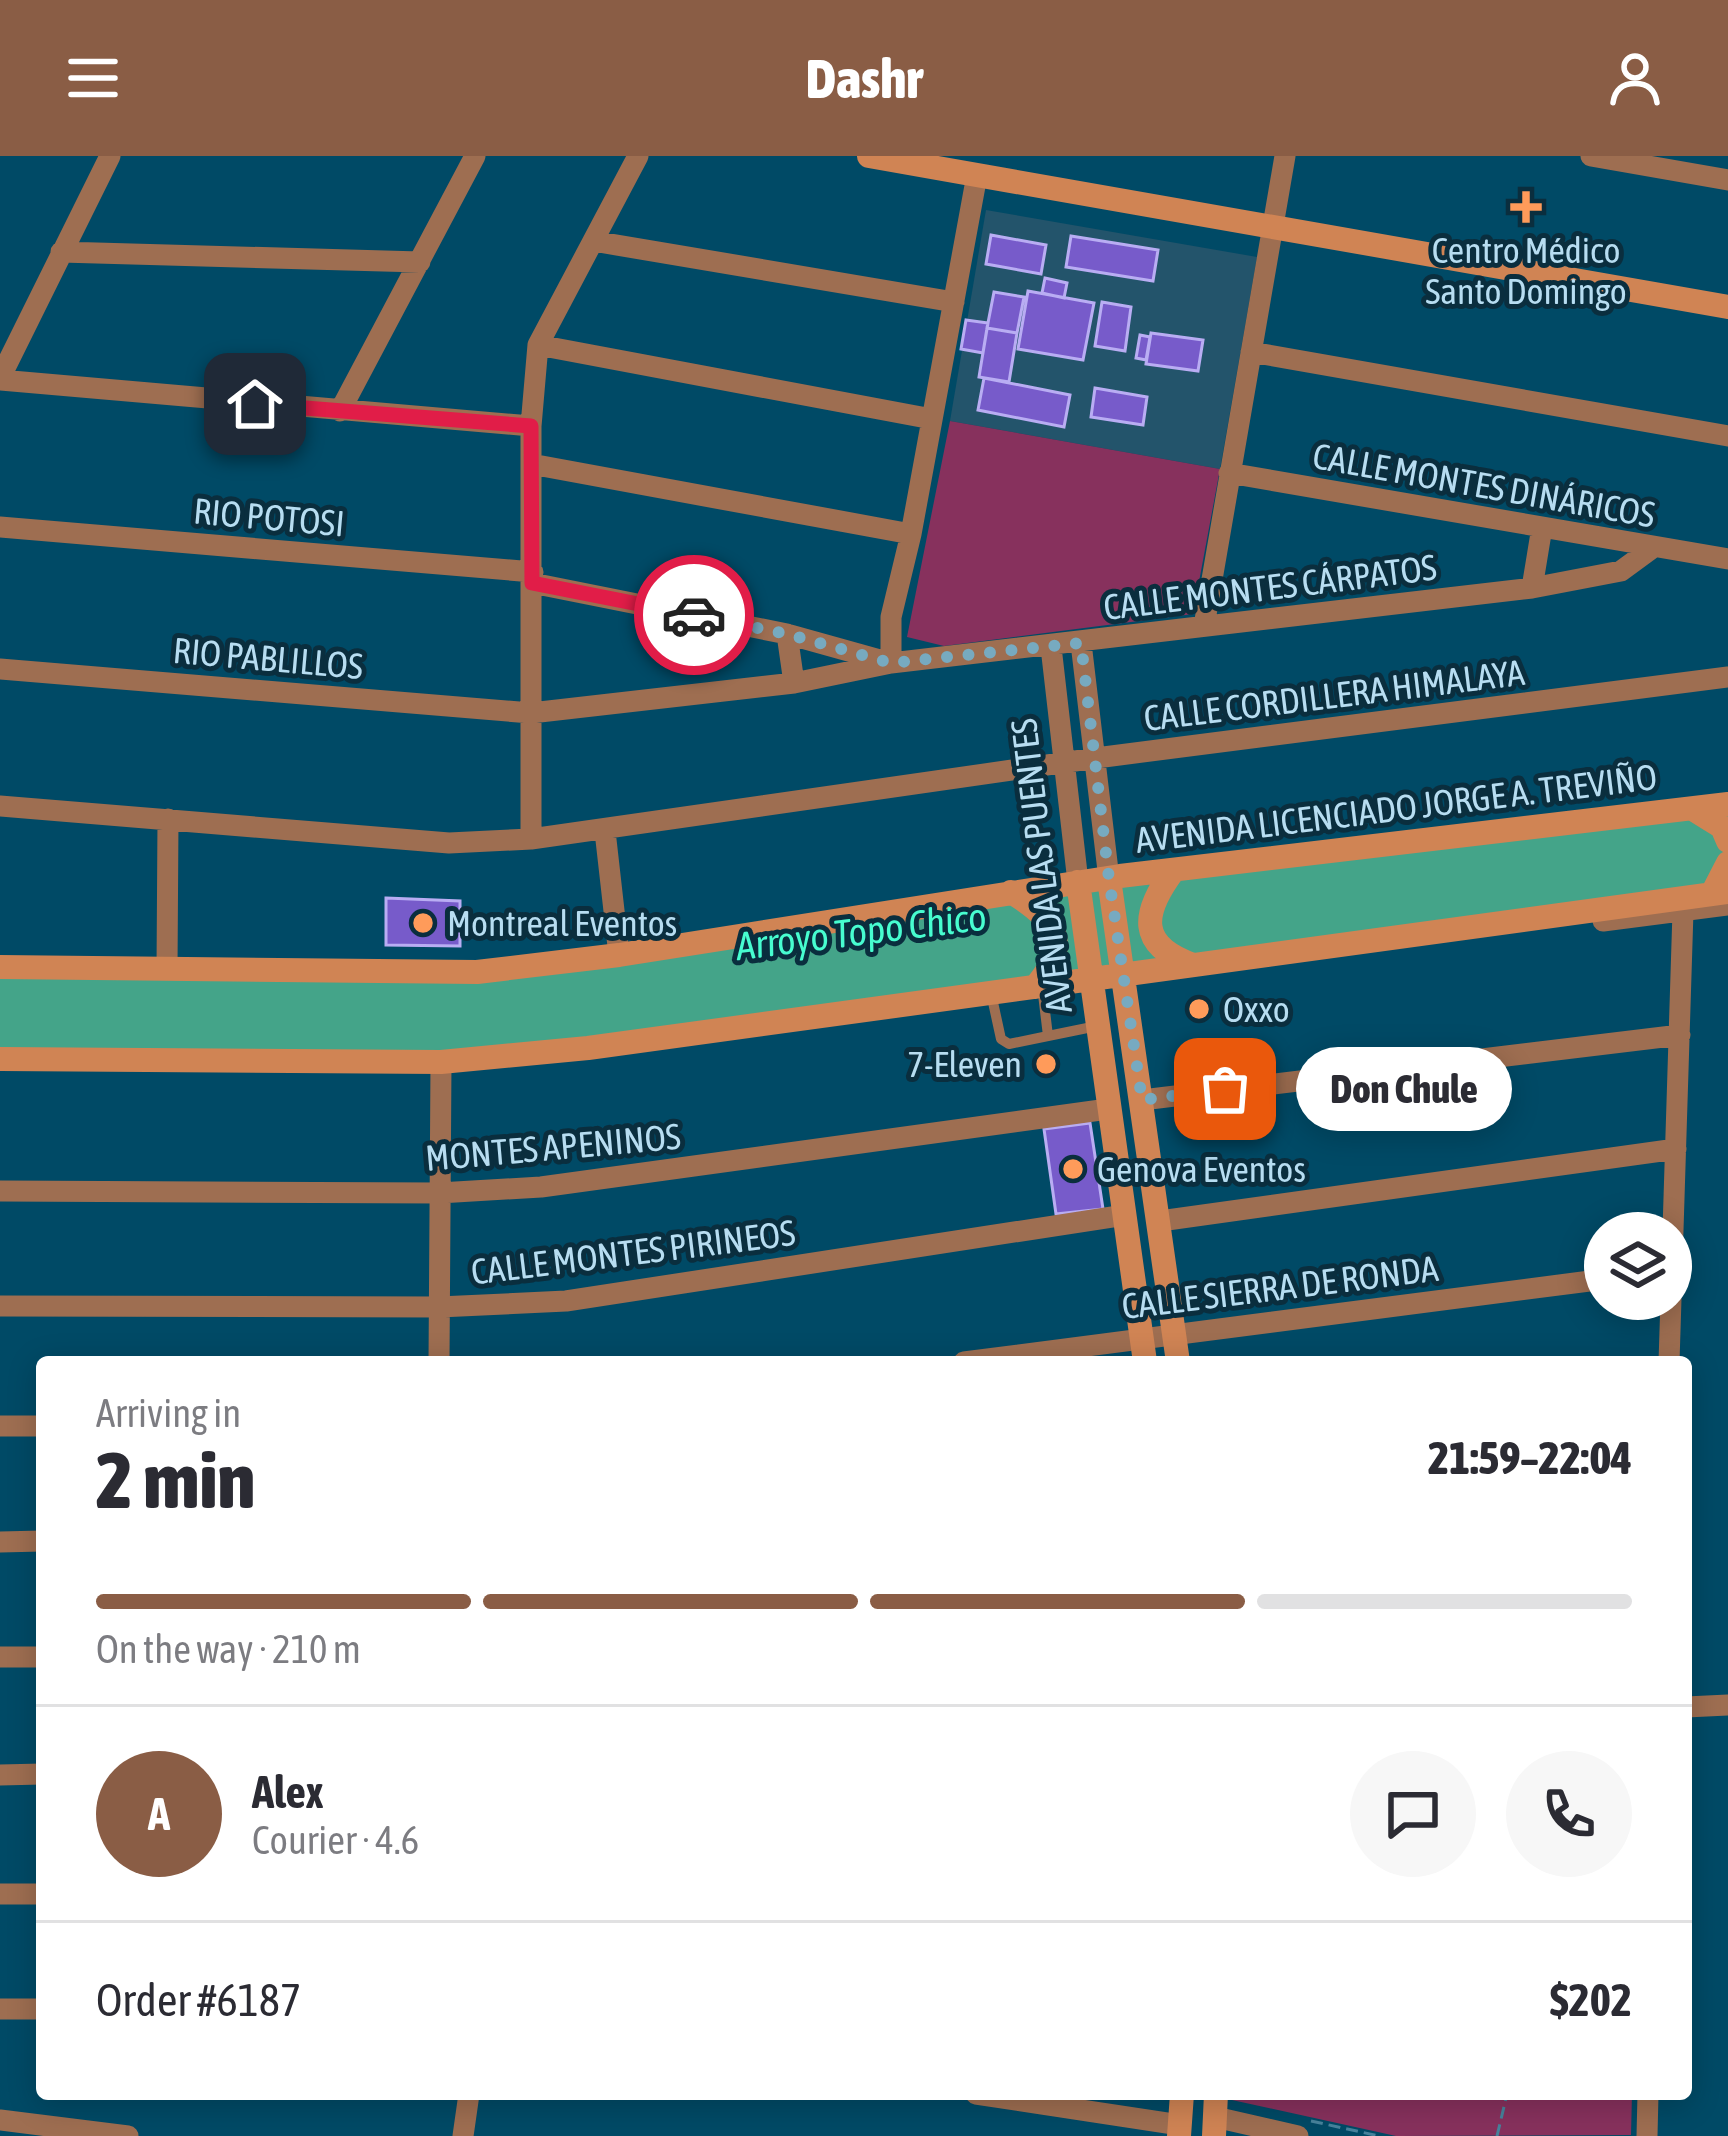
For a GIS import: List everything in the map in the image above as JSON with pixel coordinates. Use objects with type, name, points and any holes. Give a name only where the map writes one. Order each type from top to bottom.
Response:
[{"type":"main road","points":[[869,156],[1728,307]]},
{"type":"main road","points":[[1505,827],[1717,793],[1728,786]]},
{"type":"main road","points":[[1710,810],[1728,841]]},
{"type":"main road","name":"AVENIDA LICENCIADO JORGE A. TREVIÑO","points":[[0,967],[477,971],[619,955],[1011,892],[1111,890],[1173,871],[1505,827],[1710,810]]},
{"type":"main road","points":[[1173,871],[1156,896],[1149,927],[1158,944],[1185,963]]},
{"type":"main road","points":[[0,1059],[441,1062],[588,1048],[1090,975],[1448,932],[1723,887]]},
{"type":"main road","name":"AVENIDA LAS PUENTES","points":[[1111,890],[1177,1356]]},
{"type":"main road","points":[[1011,892],[1040,910],[1054,931],[1056,944],[1041,982]]},
{"type":"main road","name":"AVENIDA LAS PUENTES","points":[[1080,893],[1144,1349]]},
{"type":"main road","points":[[1179,2130],[1182,2100]]},
{"type":"street","points":[[110,156],[0,379],[531,426]]},
{"type":"street","points":[[340,411],[475,156]]},
{"type":"street","points":[[531,839],[531,426],[538,345],[638,156]]},
{"type":"street","points":[[1204,626],[1285,156]]},
{"type":"street","points":[[1591,156],[1728,181]]},
{"type":"street","points":[[891,663],[891,617],[911,534],[977,175]]},
{"type":"street","points":[[593,241],[954,302]]},
{"type":"street","points":[[61,252],[420,262]]},
{"type":"street","points":[[538,345],[932,419]]},
{"type":"street","points":[[1252,352],[1728,436]]},
{"type":"street","points":[[531,464],[911,534]]},
{"type":"street","name":"CALLE MONTES DINÁRICOS","points":[[1229,473],[1728,560]]},
{"type":"street","name":"RIO POTOSI","points":[[0,527],[532,578],[787,634],[891,663]]},
{"type":"street","points":[[1532,588],[1542,527]]},
{"type":"street","name":"CALLE MONTES CÁRPATOS","points":[[531,713],[794,683],[891,663],[1532,588],[1621,571],[1651,549]]},
{"type":"street","points":[[787,634],[794,683]]},
{"type":"street","name":"AVENIDA LAS PUENTES","points":[[1081,643],[1111,890]]},
{"type":"street","name":"AVENIDA LAS PUENTES","points":[[1051,647],[1080,893]]},
{"type":"street","name":"RIO PABLILLOS","points":[[0,669],[531,713]]},
{"type":"street","name":"CALLE CORDILLERA HIMALAYA","points":[[0,806],[449,843],[531,839],[1096,758],[1728,677]]},
{"type":"street","points":[[167,969],[168,819]]},
{"type":"street","points":[[605,831],[619,955]]},
{"type":"street","points":[[1448,932],[1471,936],[1684,911],[1723,887]]},
{"type":"street","points":[[1673,1212],[1684,911]]},
{"type":"street","points":[[1142,1100],[1680,1035]]},
{"type":"street","points":[[439,1356],[441,1062]]},
{"type":"street","name":"MONTES APENINOS","points":[[0,1191],[439,1193],[600,1182],[1108,1109]]},
{"type":"street","points":[[1160,1221],[1676,1149]]},
{"type":"street","name":"CALLE MONTES PIRINEOS","points":[[0,1306],[500,1306],[642,1292],[1125,1214]]},
{"type":"street","name":"CALLE SIERRA DE RONDA","points":[[1047,1356],[1144,1349],[1173,1332],[1584,1282]]},
{"type":"street","points":[[1669,1356],[1670,1320]]},
{"type":"street","points":[[0,1426],[36,1426]]},
{"type":"street","points":[[0,1542],[36,1541]]},
{"type":"street","points":[[0,1658],[36,1658]]},
{"type":"street","points":[[1692,1707],[1728,1705]]},
{"type":"street","points":[[0,1775],[36,1774]]},
{"type":"street","points":[[0,1894],[36,1894]]},
{"type":"street","points":[[0,2009],[36,2009]]},
{"type":"street","points":[[463,2136],[468,2100]]},
{"type":"street","points":[[1010,2100],[1179,2130]]},
{"type":"street","points":[[1642,2100],[1647,2136]]},
{"type":"street","points":[[1215,2116],[1298,2136]]},
{"type":"street","points":[[0,2120],[128,2136]]},
{"type":"lane","points":[[1041,982],[1048,1036]]},
{"type":"lane","points":[[991,993],[1004,1042],[1097,1026]]},
{"type":"path","points":[[1497,2136],[1506,2100]]},
{"type":"shaded area","points":[[986,210],[1257,257],[1220,469],[950,421]]},
{"type":"shaded area","points":[[950,421],[1220,469],[1193,614],[944,646],[907,637]]},
{"type":"shaded area","points":[[1232,2100],[1632,2100],[1631,2135],[1396,2136]]},
{"type":"water","name":"Arroyo Topo Chico","points":[[1728,804],[1728,892],[588,1048],[0,1059],[0,967],[393,972]]},
{"type":"building","points":[[991,235],[1046,245],[1041,274],[986,264]]},
{"type":"building","points":[[1071,236],[1158,250],[1153,281],[1066,267]]},
{"type":"building","points":[[1045,278],[1067,283],[1064,298],[1042,293]]},
{"type":"building","points":[[1028,291],[1094,303],[1083,360],[1018,349]]},
{"type":"building","points":[[994,292],[1024,297],[1017,333],[987,328]]},
{"type":"building","points":[[1102,302],[1131,307],[1125,351],[1095,346]]},
{"type":"building","points":[[966,320],[988,323],[983,353],[961,349]]},
{"type":"building","points":[[987,328],[1017,333],[1009,382],[979,377]]},
{"type":"building","points":[[1151,333],[1203,340],[1198,371],[1146,364]]},
{"type":"building","points":[[1140,335],[1150,337],[1146,360],[1136,358]]},
{"type":"building","points":[[984,378],[1070,395],[1064,427],[978,410]]},
{"type":"building","points":[[1095,388],[1147,397],[1143,425],[1091,417]]},
{"type":"building","name":"Montreal Eventos","points":[[386,898],[460,901],[460,946],[386,945]]},
{"type":"building","name":"Genova Eventos","points":[[1090,1123],[1103,1209],[1056,1214],[1044,1129]]},
{"type":"way so far","points":[[694,615],[891,663],[1081,643],[1142,1100],[1225,1089]]},
{"type":"place","name":"Centro Médico Santo Domingo","points":[[1526,207]]},
{"type":"place","name":"Montreal Eventos","points":[[423,923]]},
{"type":"place","name":"Oxxo","points":[[1199,1009]]},
{"type":"place","name":"7-Eleven","points":[[1046,1064]]},
{"type":"place","name":"Don Chule","points":[[1225,1089]]},
{"type":"place","name":"Genova Eventos","points":[[1073,1169]]},
{"type":"route","points":[[255,404],[531,426],[532,583],[694,615]]}]
